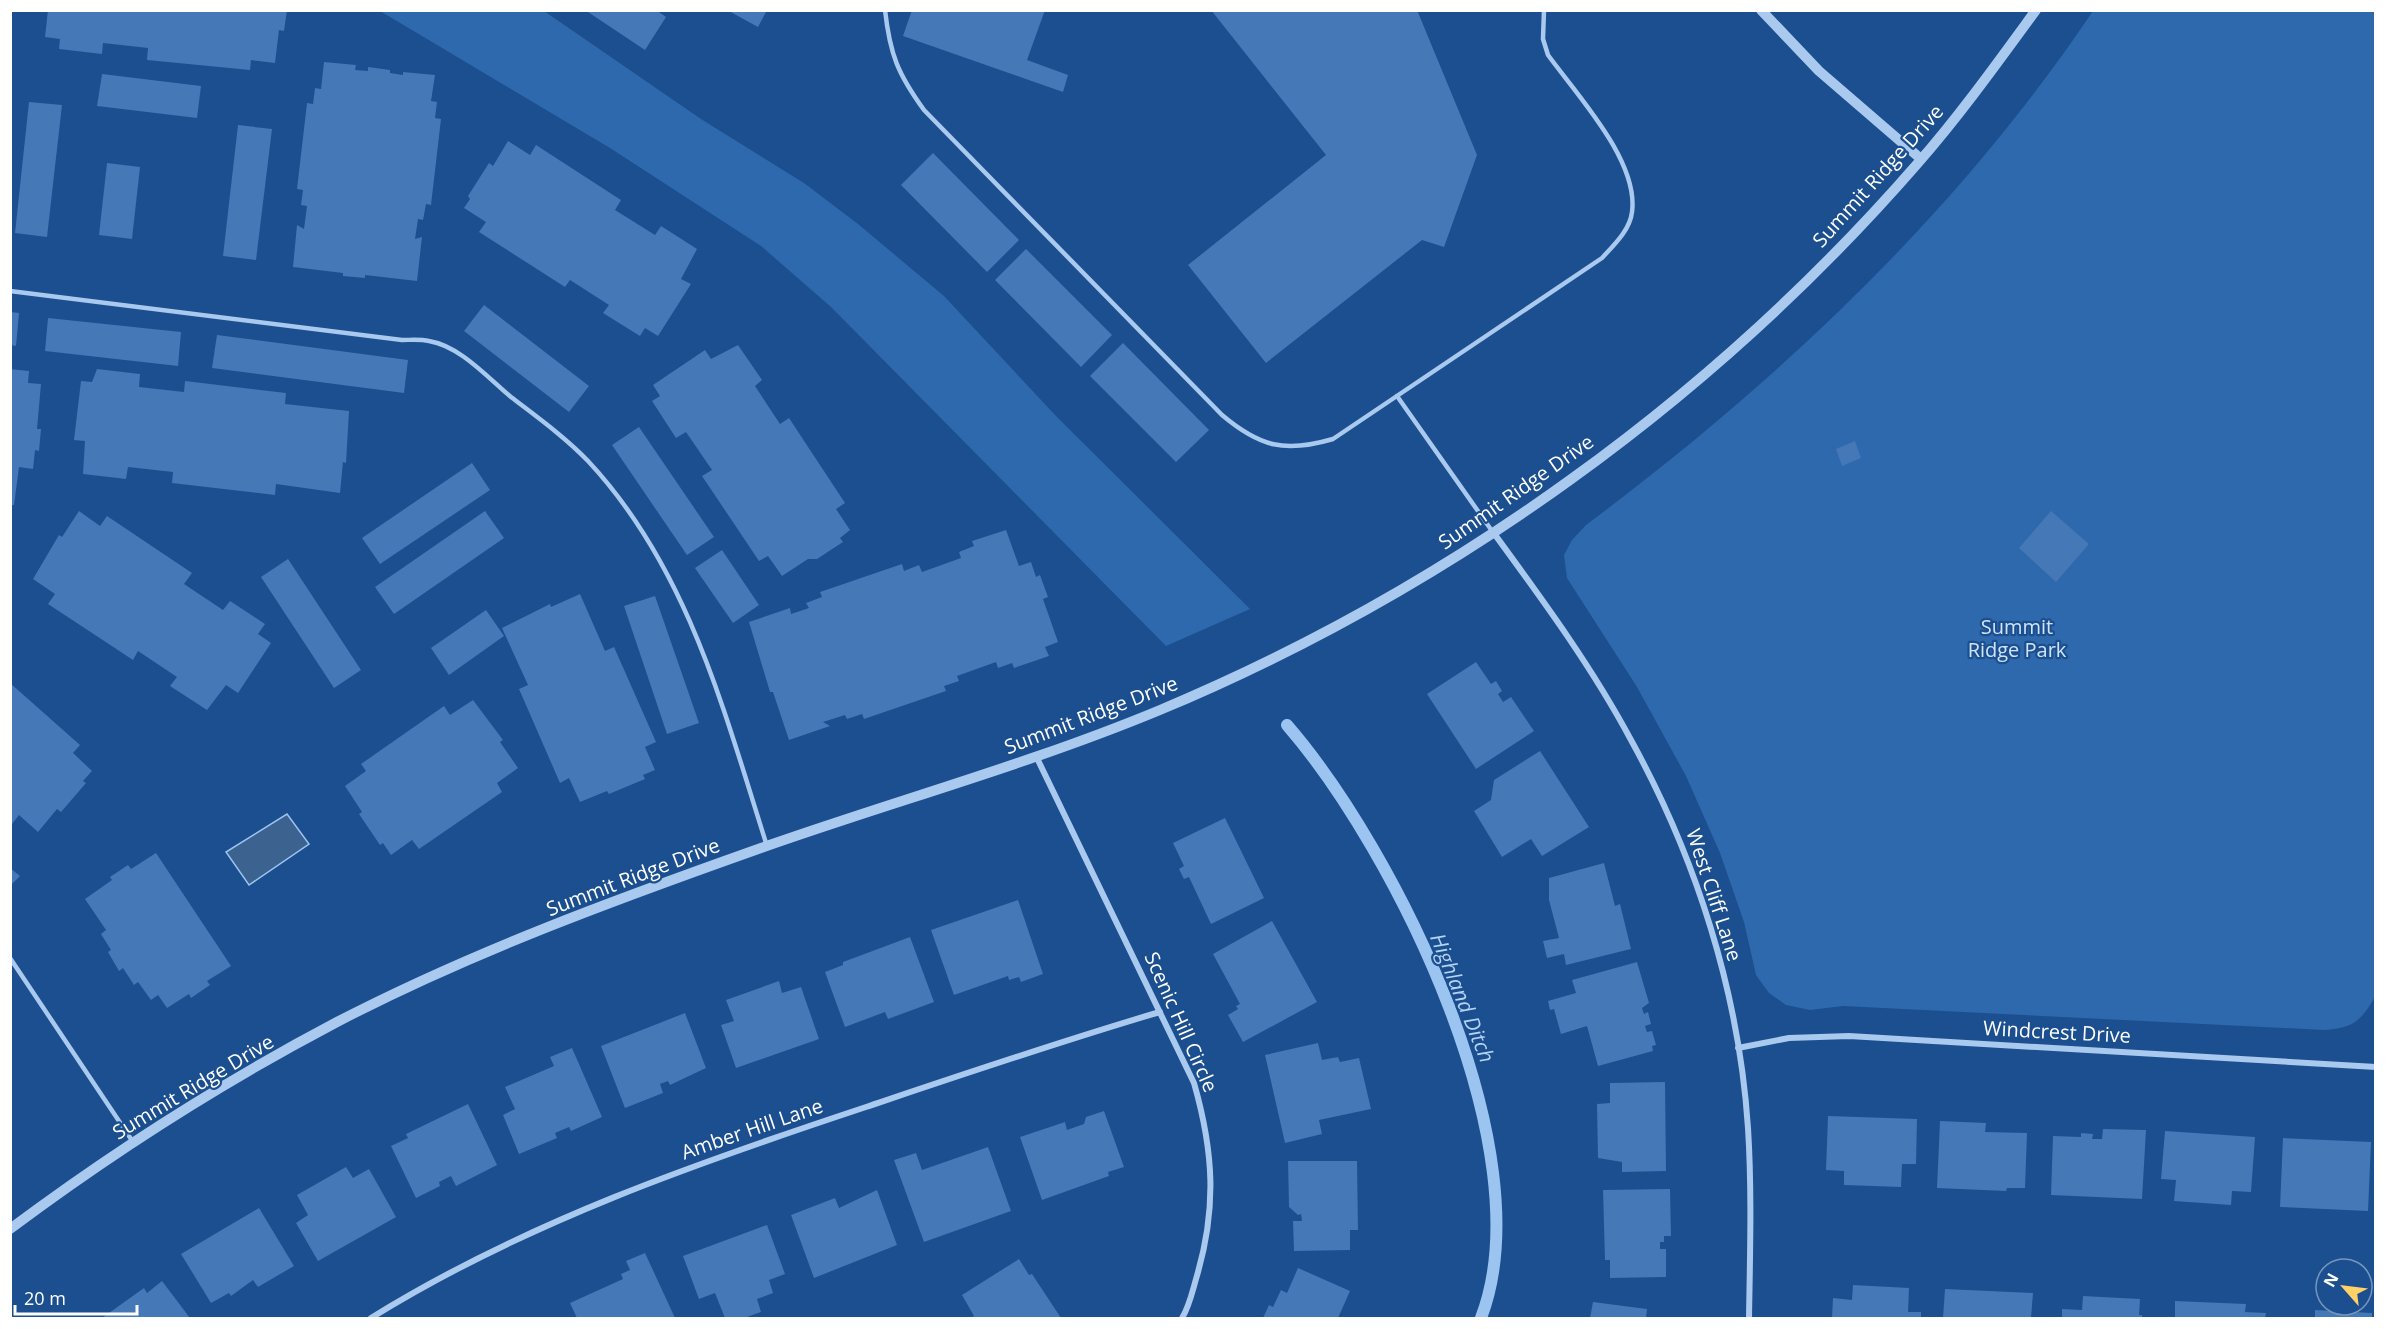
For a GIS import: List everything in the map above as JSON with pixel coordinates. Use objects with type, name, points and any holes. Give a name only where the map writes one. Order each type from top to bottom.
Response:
[{"type":"street","points":[[1761,10],[1819,71],[1921,159]]},
{"type":"street","name":"Summit Ridge Drive","points":[[10,1229],[133,1142],[336,1023],[449,969],[566,920],[767,846],[1036,756],[1158,711],[1223,682],[1415,582],[1570,479],[1660,411],[1736,347],[1815,273],[1921,159],[2036,10]]},
{"type":"street","name":"West Cliff Lane","points":[[1493,532],[1532,585],[1631,739],[1690,864],[1708,917],[1725,983],[1738,1048],[1749,1148],[1749,1318]]},
{"type":"street","name":"Scenic Hill Circle","points":[[1036,756],[1194,1083],[1208,1131],[1212,1192],[1203,1255],[1182,1318]]},
{"type":"street","name":"Amber Hill Lane","points":[[371,1318],[482,1258],[586,1209],[705,1162],[1160,1012]]},
{"type":"street","name":"Windcrest Drive","points":[[1738,1048],[1789,1038],[1849,1036],[2376,1067]]},
{"type":"lane","points":[[885,10],[889,44],[902,78],[924,110],[1222,415],[1245,434],[1277,446],[1305,447],[1333,439],[1602,258],[1620,239],[1632,214],[1632,189],[1623,160],[1548,55],[1543,39],[1544,10]]},
{"type":"lane","points":[[10,291],[402,340],[431,341],[456,352],[566,440],[589,462],[630,515],[692,621],[705,654],[767,846]]},
{"type":"lane","points":[[1397,396],[1493,532]]},
{"type":"lane","points":[[10,958],[133,1142]]},
{"type":"green space","points":[[380,11],[544,11],[701,119],[804,183],[858,224],[944,296],[1056,416],[1250,609],[1166,646],[831,307],[761,246],[610,148]]},
{"type":"green space","name":"Summit Ridge Park","points":[[2093,11],[2375,11],[2376,995],[2356,1022],[2343,1027],[2324,1030],[1843,1006],[1810,1010],[1786,1005],[1769,993],[1756,975],[1744,922],[1720,853],[1686,776],[1637,687],[1567,578],[1564,555],[1572,540],[1586,525],[1728,412],[1796,352],[1861,289],[1924,224],[1984,156],[2040,85]]},
{"type":"shaded area","points":[[287,814],[309,844],[249,885],[226,852]]},
{"type":"building","points":[[48,10],[287,10],[284,31],[279,30],[275,63],[251,60],[250,70],[147,60],[148,48],[103,43],[102,54],[59,49],[60,39],[45,37]]},
{"type":"building","points":[[585,10],[656,10],[666,17],[645,50]]},
{"type":"building","points":[[727,10],[767,10],[758,27]]},
{"type":"building","points":[[912,10],[1045,10],[1027,60],[1068,75],[1063,92],[903,36]]},
{"type":"building","points":[[1211,10],[1417,10],[1477,155],[1444,247],[1422,240],[1266,363],[1188,265],[1326,155]]},
{"type":"building","points":[[324,62],[356,65],[355,70],[368,71],[368,67],[390,70],[390,73],[403,75],[403,72],[435,75],[431,101],[437,102],[435,118],[441,119],[431,205],[426,204],[423,220],[418,219],[415,239],[422,237],[417,281],[365,275],[365,278],[343,276],[343,273],[293,267],[297,225],[304,229],[307,206],[301,205],[303,190],[297,189],[307,103],[313,104],[315,88],[321,89]]},
{"type":"building","points":[[102,74],[201,86],[197,118],[97,106]]},
{"type":"building","points":[[29,102],[62,105],[47,237],[15,233]]},
{"type":"building","points":[[238,125],[272,129],[256,260],[223,256]]},
{"type":"building","points":[[508,141],[530,155],[536,145],[621,200],[615,210],[655,235],[661,226],[697,249],[681,279],[691,284],[658,336],[645,328],[640,336],[603,313],[609,305],[570,280],[565,287],[479,232],[486,222],[464,208],[470,199],[468,196],[489,163],[493,166]]},
{"type":"building","points":[[933,153],[1019,240],[987,272],[901,185]]},
{"type":"building","points":[[107,163],[140,167],[132,239],[99,235]]},
{"type":"building","points":[[1026,249],[1112,335],[1081,367],[995,280]]},
{"type":"building","points":[[484,305],[589,386],[569,412],[464,331]]},
{"type":"building","points":[[10,312],[19,313],[16,346],[10,345]]},
{"type":"building","points":[[48,318],[181,332],[178,366],[45,351]]},
{"type":"building","points":[[217,335],[408,360],[404,393],[212,368]]},
{"type":"building","points":[[1123,343],[1209,430],[1176,462],[1090,376]]},
{"type":"building","points":[[738,345],[762,380],[755,386],[780,424],[789,418],[845,503],[836,509],[850,530],[840,538],[843,542],[817,559],[808,559],[782,576],[768,556],[759,561],[702,476],[712,470],[686,432],[676,438],[652,401],[660,396],[653,385],[705,350],[711,359]]},
{"type":"building","points":[[10,369],[29,371],[28,383],[41,384],[37,429],[41,429],[39,451],[35,450],[33,469],[19,467],[14,505],[10,505]]},
{"type":"building","points":[[97,369],[140,374],[139,387],[184,392],[185,381],[286,393],[285,404],[349,411],[346,463],[343,462],[340,493],[276,484],[275,495],[172,483],[173,472],[128,467],[126,479],[83,474],[85,441],[74,440],[81,381],[92,382]]},
{"type":"building","points":[[639,427],[714,537],[687,555],[612,445]]},
{"type":"building","points":[[1855,441],[1861,458],[1842,466],[1836,449]]},
{"type":"building","points":[[472,463],[490,490],[380,564],[362,538]]},
{"type":"building","points":[[79,511],[100,526],[107,516],[192,573],[184,584],[223,610],[230,601],[265,624],[258,634],[271,643],[238,693],[226,685],[207,710],[170,686],[177,677],[138,651],[133,660],[48,604],[55,594],[33,579],[59,535],[62,537]]},
{"type":"building","points":[[485,511],[504,538],[394,614],[375,587]]},
{"type":"building","points":[[2051,511],[2089,544],[2056,582],[2019,548]]},
{"type":"building","points":[[1006,530],[1019,566],[1031,562],[1036,577],[1040,575],[1048,597],[1043,599],[1058,642],[1045,647],[1049,656],[1014,668],[1012,663],[998,668],[996,662],[957,676],[959,681],[944,686],[946,691],[864,719],[862,714],[847,719],[845,715],[823,722],[830,726],[789,740],[773,692],[770,692],[749,622],[790,608],[791,614],[809,608],[806,603],[822,597],[820,592],[902,564],[904,571],[919,565],[922,572],[961,558],[959,552],[974,546],[972,541]]},
{"type":"building","points":[[722,550],[759,605],[733,623],[695,568]]},
{"type":"building","points":[[288,559],[361,670],[334,688],[261,577]]},
{"type":"building","points":[[580,594],[605,651],[614,647],[656,742],[645,747],[655,770],[643,775],[645,779],[609,794],[607,791],[580,802],[569,778],[560,783],[519,689],[528,685],[502,628],[550,604],[551,607]]},
{"type":"building","points":[[655,596],[699,723],[667,734],[624,606]]},
{"type":"building","points":[[486,610],[504,636],[449,675],[431,648]]},
{"type":"building","points":[[1476,662],[1491,684],[1496,681],[1502,691],[1498,694],[1503,702],[1511,697],[1534,731],[1476,769],[1427,694]]},
{"type":"building","points":[[10,683],[80,745],[73,753],[92,771],[83,781],[86,783],[61,812],[57,809],[38,832],[19,815],[12,824],[10,822]]},
{"type":"building","points":[[473,700],[503,740],[500,742],[518,768],[497,783],[502,792],[419,849],[412,840],[391,855],[383,843],[380,845],[359,814],[362,812],[345,786],[366,771],[361,764],[444,706],[450,715]]},
{"type":"building","points":[[1540,751],[1589,827],[1542,856],[1531,839],[1502,857],[1474,811],[1491,800],[1494,780]]},
{"type":"building","points":[[1225,818],[1264,898],[1211,924],[1189,877],[1184,879],[1179,869],[1184,866],[1173,843]]},
{"type":"building","points":[[156,853],[231,966],[207,981],[210,985],[191,998],[189,994],[167,1008],[158,995],[151,1000],[138,982],[134,985],[123,968],[119,971],[108,952],[111,950],[101,934],[106,930],[85,899],[112,880],[110,877],[128,865],[131,869]]},
{"type":"building","points":[[1604,863],[1615,906],[1620,904],[1631,949],[1566,965],[1564,954],[1547,958],[1543,941],[1559,938],[1549,900],[1549,878]]},
{"type":"building","points":[[10,868],[20,876],[10,886]]},
{"type":"building","points":[[1018,900],[1043,974],[1021,982],[1019,977],[1009,980],[1008,976],[954,995],[931,930]]},
{"type":"building","points":[[1272,921],[1317,1002],[1243,1042],[1228,1015],[1238,1009],[1236,1006],[1240,1004],[1213,954]]},
{"type":"building","points":[[910,937],[934,1002],[888,1019],[885,1012],[845,1027],[825,972],[843,965],[843,962]]},
{"type":"building","points":[[1637,962],[1649,1003],[1642,1008],[1644,1014],[1648,1012],[1651,1024],[1645,1026],[1647,1032],[1652,1031],[1656,1045],[1652,1046],[1653,1051],[1598,1066],[1587,1026],[1561,1034],[1554,1009],[1550,1010],[1548,1001],[1576,993],[1572,980]]},
{"type":"building","points":[[779,981],[782,993],[801,987],[819,1039],[736,1068],[721,1025],[734,1021],[726,1000]]},
{"type":"building","points":[[685,1013],[706,1068],[670,1085],[668,1081],[660,1084],[663,1093],[625,1108],[601,1046]]},
{"type":"building","points":[[1318,1043],[1322,1060],[1338,1057],[1340,1062],[1359,1058],[1371,1109],[1319,1120],[1322,1134],[1285,1143],[1265,1055]]},
{"type":"building","points":[[572,1048],[602,1117],[571,1131],[569,1127],[555,1133],[557,1138],[519,1154],[503,1115],[515,1109],[505,1087],[554,1066],[550,1057]]},
{"type":"building","points":[[1665,1082],[1666,1171],[1622,1172],[1622,1162],[1598,1158],[1597,1104],[1610,1103],[1610,1083]]},
{"type":"building","points":[[468,1104],[497,1165],[456,1186],[451,1176],[439,1182],[440,1186],[416,1198],[391,1146],[408,1138],[406,1134]]},
{"type":"building","points":[[1104,1111],[1124,1167],[1108,1172],[1109,1176],[1042,1200],[1020,1137],[1065,1122],[1067,1130],[1084,1124],[1086,1117]]},
{"type":"building","points":[[1828,1116],[1917,1119],[1916,1164],[1902,1164],[1901,1187],[1844,1185],[1844,1171],[1826,1170]]},
{"type":"building","points":[[1940,1121],[1986,1123],[1985,1132],[2027,1133],[2025,1188],[2007,1188],[2006,1191],[1937,1188]]},
{"type":"building","points":[[2103,1129],[2146,1130],[2142,1199],[2051,1195],[2053,1136],[2081,1137],[2081,1133],[2093,1134],[2092,1139],[2102,1139]]},
{"type":"building","points":[[2165,1131],[2255,1137],[2251,1192],[2232,1191],[2231,1205],[2174,1201],[2176,1180],[2161,1179]]},
{"type":"building","points":[[2283,1138],[2371,1142],[2368,1211],[2280,1207]]},
{"type":"building","points":[[988,1147],[1011,1211],[924,1242],[894,1160],[916,1153],[922,1170]]},
{"type":"building","points":[[1288,1161],[1357,1161],[1358,1230],[1350,1230],[1350,1250],[1294,1251],[1293,1221],[1302,1221],[1301,1214],[1298,1215],[1289,1207]]},
{"type":"building","points":[[346,1167],[353,1178],[369,1169],[396,1217],[318,1261],[296,1223],[308,1215],[297,1195]]},
{"type":"building","points":[[1670,1189],[1671,1236],[1664,1236],[1664,1242],[1660,1242],[1660,1249],[1666,1249],[1666,1277],[1610,1278],[1610,1260],[1605,1260],[1603,1190]]},
{"type":"building","points":[[877,1190],[897,1245],[814,1278],[791,1215],[835,1198],[839,1208]]},
{"type":"building","points":[[259,1208],[294,1266],[258,1287],[253,1280],[231,1296],[229,1293],[211,1303],[181,1254]]},
{"type":"building","points":[[767,1225],[785,1274],[769,1280],[773,1293],[757,1299],[761,1312],[744,1318],[725,1318],[715,1293],[699,1299],[683,1256]]},
{"type":"building","points":[[645,1253],[675,1318],[577,1318],[570,1303],[623,1279],[621,1274],[630,1270],[626,1261]]},
{"type":"building","points":[[1019,1259],[1029,1275],[1032,1274],[1061,1318],[970,1318],[974,1316],[962,1295]]},
{"type":"building","points":[[1298,1268],[1350,1291],[1338,1318],[1263,1318],[1269,1305],[1273,1307],[1281,1290],[1287,1293]]},
{"type":"building","points":[[162,1281],[190,1318],[102,1318],[144,1288],[147,1293]]},
{"type":"building","points":[[1853,1285],[1909,1288],[1908,1312],[1921,1312],[1921,1318],[1832,1318],[1833,1298],[1852,1300]]},
{"type":"building","points":[[1945,1289],[2033,1293],[2031,1318],[1943,1318]]},
{"type":"building","points":[[2083,1296],[2140,1299],[2139,1315],[2142,1315],[2142,1318],[2062,1318],[2062,1309],[2082,1310]]},
{"type":"building","points":[[2175,1301],[2246,1304],[2245,1312],[2266,1313],[2265,1318],[2175,1318]]},
{"type":"building","points":[[1593,1302],[1647,1309],[1646,1318],[1590,1318]]},
{"type":"building","points":[[2315,1317],[2372,1317],[2372,1318]]},
{"type":"waterway","name":"Highland Ditch","points":[[1287,725],[1329,780],[1372,847],[1413,924],[1449,1007],[1476,1091],[1493,1173],[1496,1250],[1481,1318]]}]
